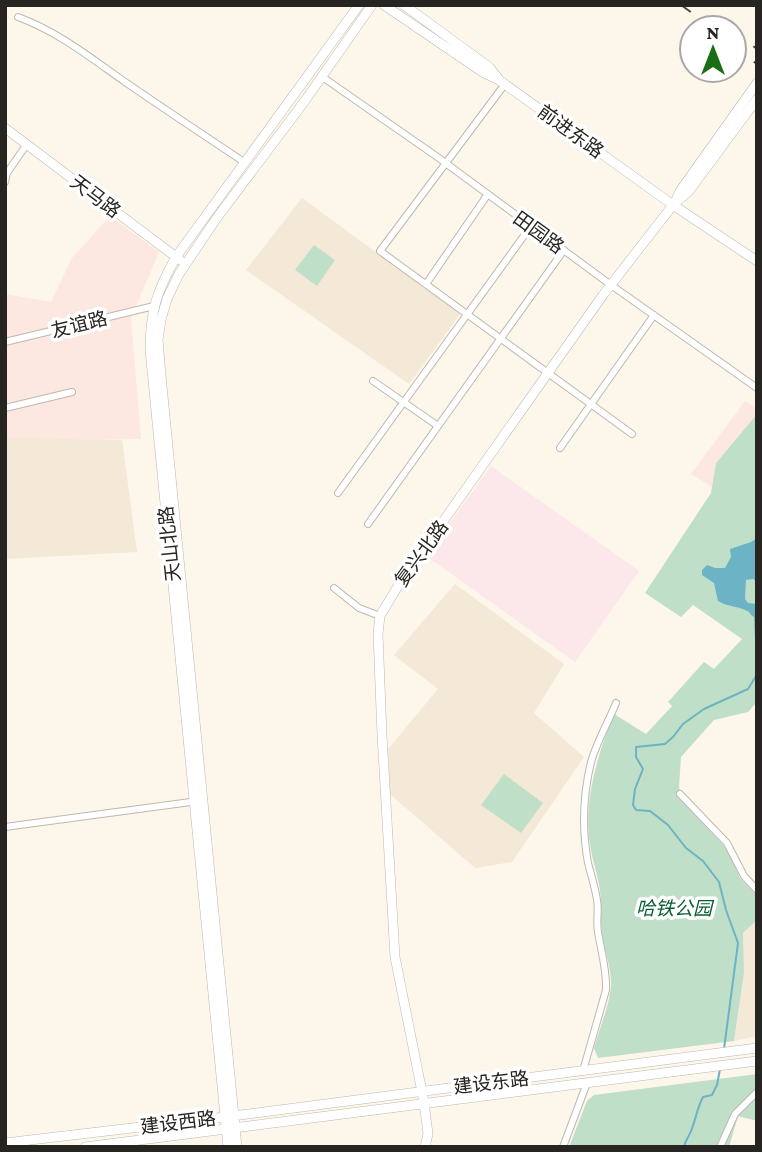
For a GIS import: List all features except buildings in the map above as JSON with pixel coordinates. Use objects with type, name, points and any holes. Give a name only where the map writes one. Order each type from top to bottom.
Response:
[{"type":"main road","name":"天山北路","points":[[198,800],[150,351],[150,325],[158,292],[176,257],[359,5]]},
{"type":"main road","points":[[237,1147],[231,1127],[198,800],[158,340],[160,320],[179,274],[216,219],[304,103],[372,5]]},
{"type":"main road","name":"前进东路","points":[[384,5],[484,74],[502,82],[673,205],[757,261]]},
{"type":"main road","points":[[404,5],[489,67],[502,82]]},
{"type":"main road","points":[[673,205],[680,191],[757,83]]},
{"type":"main road","name":"复兴北路","points":[[425,1147],[428,1135],[424,1102],[396,957],[382,735],[378,634],[380,616],[401,581],[611,285],[673,205],[689,191],[757,99]]},
{"type":"main road","name":"天马路","points":[[5,128],[186,265]]},
{"type":"main road","name":"建设东路","points":[[230,1116],[754,1049]]},
{"type":"main road","name":"建设东路","points":[[231,1127],[754,1061]]},
{"type":"main road","name":"建设西路","points":[[5,1143],[230,1116]]},
{"type":"main road","points":[[228,1147],[231,1127]]},
{"type":"main road","name":"建设西路","points":[[85,1147],[231,1127]]},
{"type":"street","points":[[18,17],[35,23],[75,45],[244,162]]},
{"type":"street","name":"田园路","points":[[321,76],[445,162],[611,285],[757,388]]},
{"type":"street","points":[[502,82],[380,251],[632,434]]},
{"type":"street","points":[[5,182],[6,173],[27,144]]},
{"type":"street","points":[[426,284],[488,194]]},
{"type":"street","points":[[338,493],[531,226]]},
{"type":"street","points":[[368,524],[564,250]]},
{"type":"street","name":"友谊路","points":[[5,342],[154,306]]},
{"type":"street","points":[[560,448],[654,315]]},
{"type":"street","points":[[373,381],[438,426]]},
{"type":"street","points":[[5,408],[72,392]]},
{"type":"street","points":[[334,588],[359,608],[380,616]]},
{"type":"street","points":[[583,1071],[607,978],[597,929],[597,900],[584,834],[584,808],[592,760],[616,703]]},
{"type":"street","points":[[680,794],[727,843],[744,876],[757,890]]},
{"type":"street","points":[[5,827],[198,800]]},
{"type":"street","points":[[563,1147],[587,1083]]},
{"type":"street","points":[[720,1147],[735,1114],[757,1092]]},
{"type":"shaded area","points":[[302,198],[460,314],[409,384],[246,270]]},
{"type":"shaded area","points":[[110,216],[159,252],[131,318],[141,439],[5,441],[5,294],[51,302],[72,258]]},
{"type":"shaded area","points":[[745,401],[757,409],[757,414],[716,463],[712,487],[691,474]]},
{"type":"shaded area","points":[[5,438],[122,440],[137,552],[5,559]]},
{"type":"shaded area","points":[[491,466],[639,571],[575,662],[426,556]]},
{"type":"shaded area","points":[[455,584],[564,664],[534,713],[584,757],[512,862],[475,868],[390,794],[388,749],[438,689],[394,655]]},
{"type":"shaded area","points":[[757,920],[757,1036],[734,1041],[744,973],[743,933]]},
{"type":"green space","points":[[314,245],[335,260],[317,286],[295,270]]},
{"type":"green space","name":"哈铁公园","points":[[757,414],[757,702],[748,712],[714,720],[681,757],[679,787],[683,802],[724,846],[740,878],[757,896],[757,920],[743,933],[744,973],[734,1041],[598,1058],[594,1048],[609,1000],[611,979],[602,934],[600,891],[588,828],[593,778],[614,714],[646,734],[672,706],[668,702],[704,662],[714,669],[742,639],[693,605],[681,617],[645,593],[711,493],[716,463]]},
{"type":"green space","points":[[504,774],[543,803],[521,833],[481,805]]},
{"type":"green space","points":[[757,1074],[757,1121],[738,1116],[729,1147],[569,1147],[587,1101],[594,1095]]},
{"type":"water","points":[[757,538],[757,582],[753,579],[746,580],[745,599],[748,603],[757,604],[754,617],[745,610],[718,601],[714,583],[702,575],[702,570],[707,565],[725,568],[731,557],[730,549]]},
{"type":"waterway","points":[[755,618],[757,661]]},
{"type":"waterway","points":[[724,1049],[738,943],[719,882],[668,825],[650,811],[636,810],[633,805],[635,789],[643,769],[636,757],[636,747],[665,744],[683,724],[704,709],[748,689],[756,676],[757,668]]},
{"type":"waterway","points":[[684,1147],[699,1105],[703,1097],[712,1095],[720,1069]]},
{"type":"railway","points":[[681,5],[694,14]]},
{"type":"railway","points":[[748,42],[757,49]]},
{"type":"railway","points":[[748,58],[757,64]]}]
